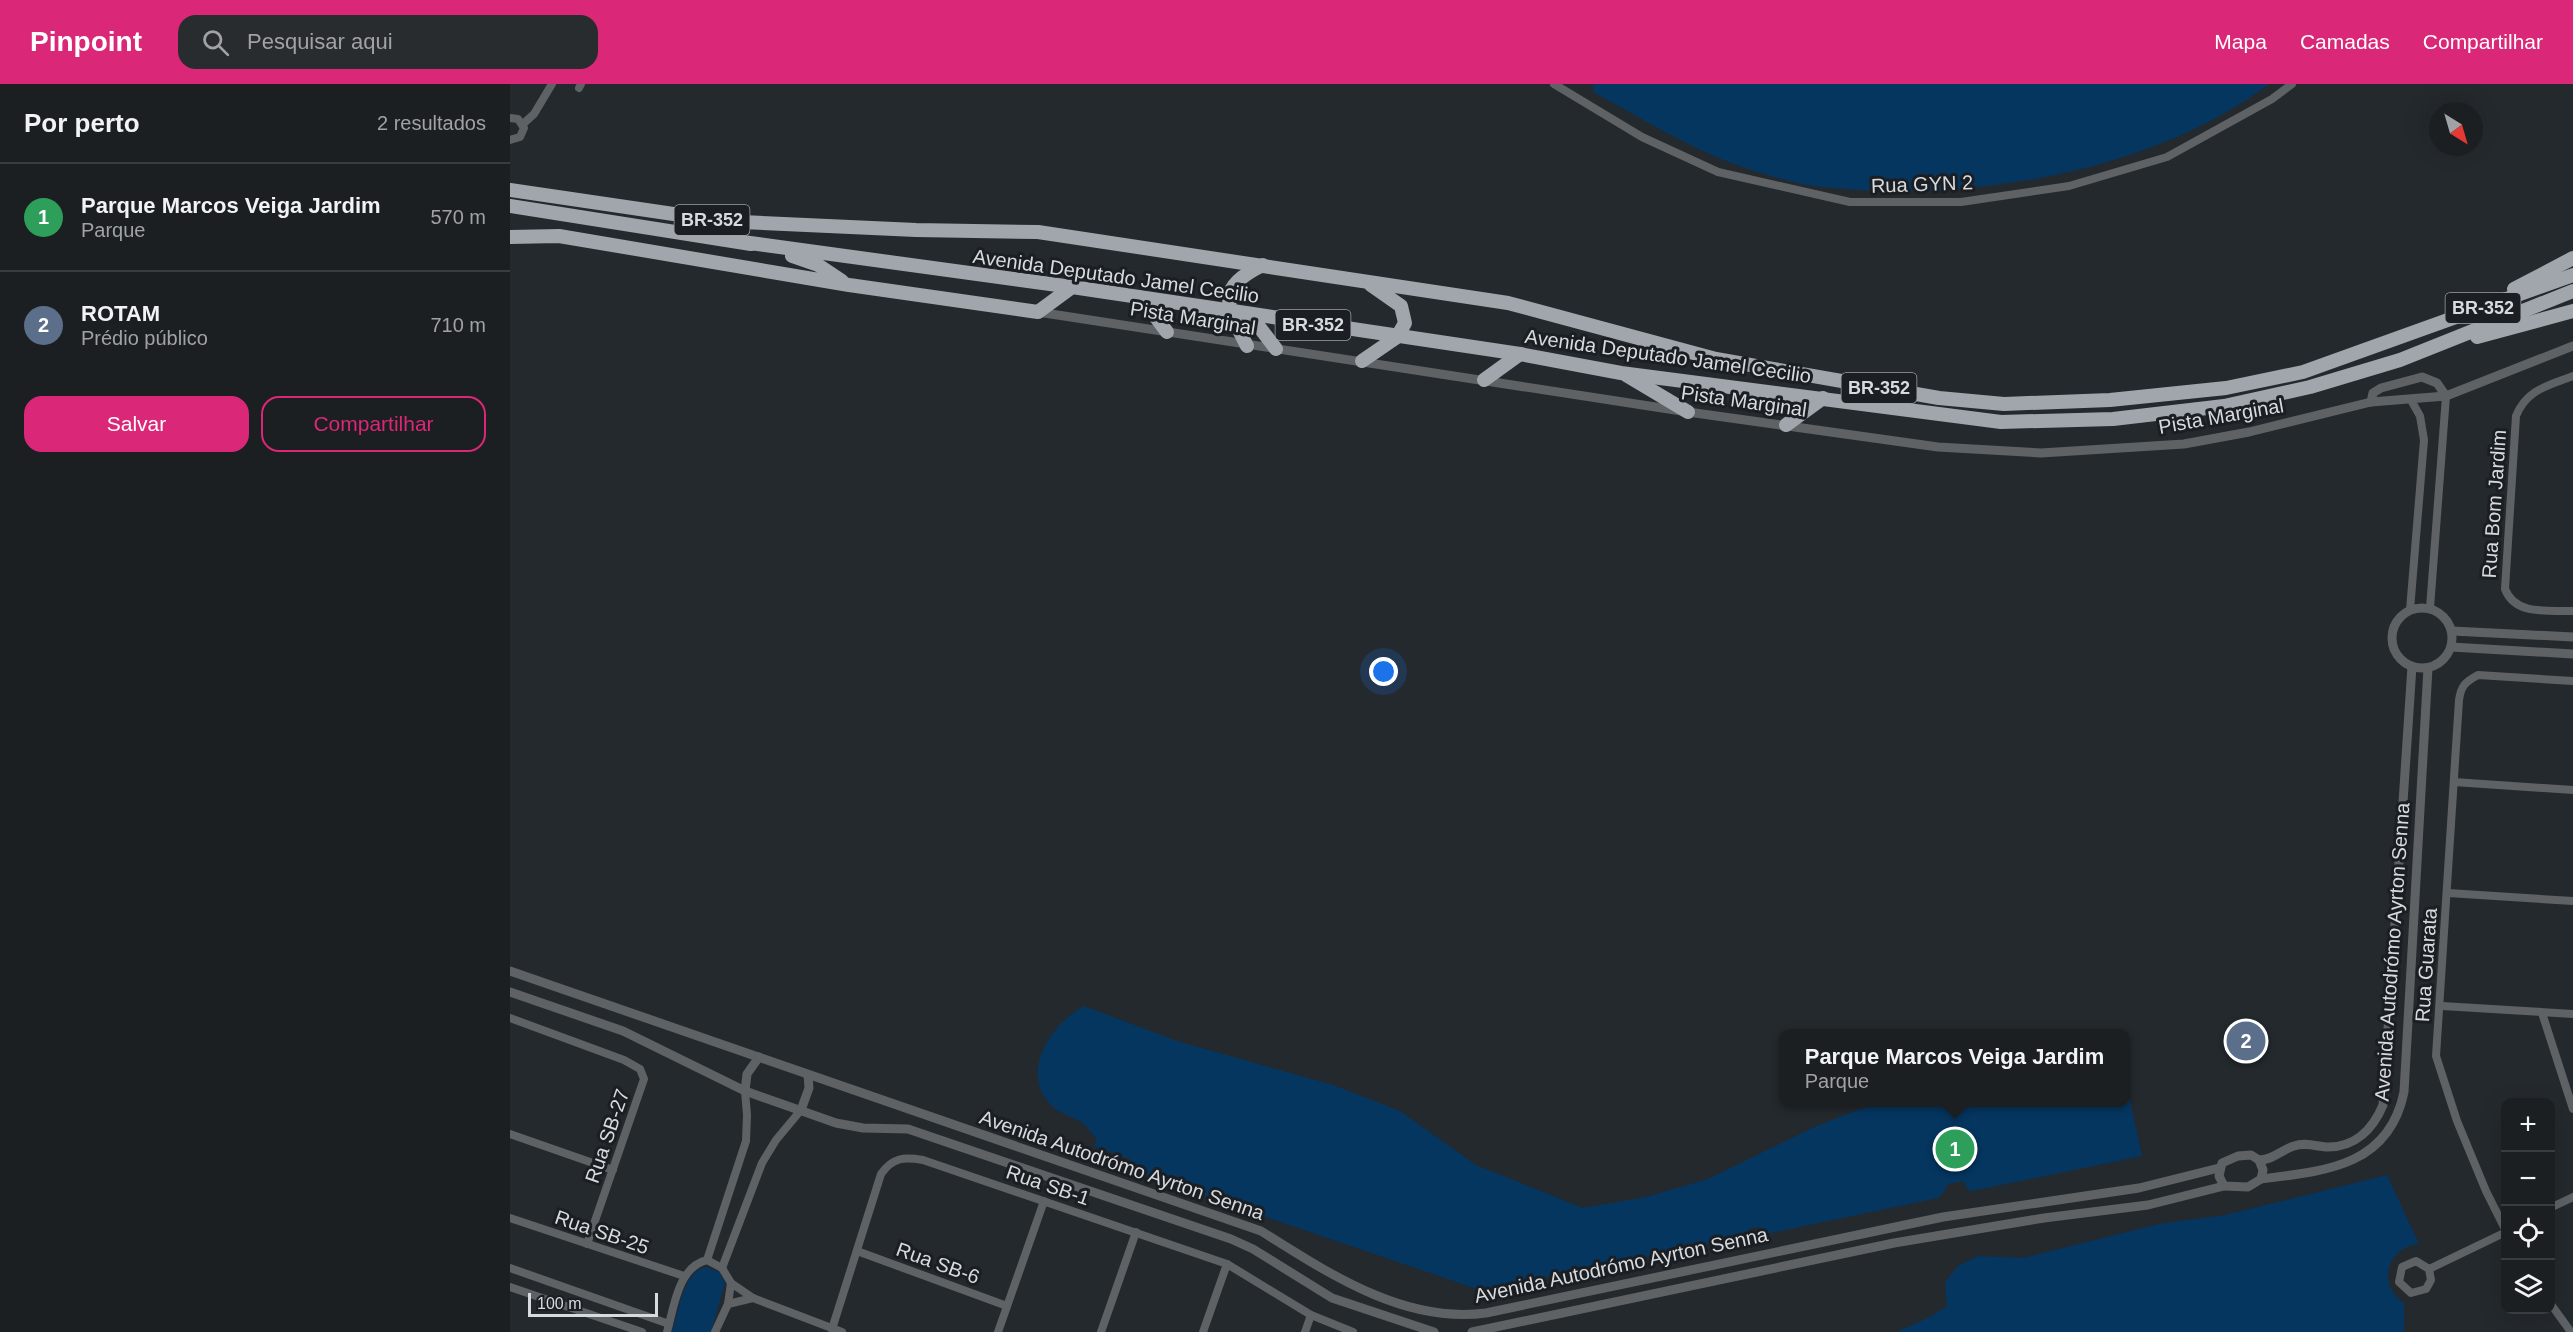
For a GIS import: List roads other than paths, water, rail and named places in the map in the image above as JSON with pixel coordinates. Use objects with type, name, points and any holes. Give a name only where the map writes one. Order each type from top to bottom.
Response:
[{"type":"highway","name":"BR-352","points":[[510,190],[721,221],[916,230],[1038,232],[1263,265]]},
{"type":"highway","name":"BR-352","points":[[510,206],[743,242]]},
{"type":"highway","points":[[510,237],[559,236],[849,285],[1038,312],[1072,287]]},
{"type":"highway","name":"Avenida Deputado Jamel Cecilio","points":[[743,242],[1072,287],[1143,300],[1520,354],[1621,373],[1823,398],[1940,416],[2001,422],[2113,419],[2224,406],[2310,387],[2400,360],[2573,291]]},
{"type":"highway","points":[[743,242],[803,259],[849,285]]},
{"type":"highway","points":[[2393,342],[2506,293],[2573,258]]},
{"type":"highway","name":"Avenida Deputado Jamel Cecilio","points":[[1263,265],[1508,303],[1716,359],[1939,398],[2004,404],[2110,400],[2226,388],[2303,372],[2393,342],[2573,275]]},
{"type":"highway","points":[[1247,346],[1230,313],[1229,298],[1235,281],[1263,265]]},
{"type":"highway","points":[[1362,361],[1397,337],[1405,323],[1401,306],[1367,282]]},
{"type":"highway","points":[[1143,300],[1167,332]]},
{"type":"highway","points":[[2400,360],[2573,311]]},
{"type":"highway","points":[[1251,316],[1276,349]]},
{"type":"highway","points":[[1484,380],[1520,354]]},
{"type":"highway","points":[[1621,373],[1688,412]]},
{"type":"highway","points":[[1786,425],[1823,398]]},
{"type":"street","points":[[510,140],[517,139],[522,134],[523,124],[534,114],[552,84]]},
{"type":"street","name":"Rua GYN 2","points":[[1554,84],[1642,137],[1718,172],[1850,202],[1961,202],[2068,186],[2168,157],[2272,99],[2292,84]]},
{"type":"street","points":[[510,118],[518,119],[523,124]]},
{"type":"street","name":"Pista Marginal","points":[[1038,312],[1247,346],[1362,361],[1688,412],[1938,447],[1998,452],[2115,450],[2184,444],[2249,432],[2371,402],[2446,396],[2573,346]]},
{"type":"street","name":"Rua Bom Jardim","points":[[2573,376],[2532,393],[2522,402],[2516,416],[2505,590],[2509,601],[2520,608],[2573,611]]},
{"type":"street","points":[[2371,402],[2373,393],[2381,388],[2422,377],[2437,383],[2446,396],[2430,608]]},
{"type":"street","points":[[2410,610],[2424,440],[2420,416],[2411,400]]},
{"type":"street","points":[[2430,608],[2444,617],[2452,631],[2451,647],[2442,660],[2428,668],[2412,666],[2402,661],[2392,644],[2395,623],[2410,610],[2430,608]]},
{"type":"street","points":[[2452,631],[2573,637]]},
{"type":"street","points":[[2451,647],[2573,654]]},
{"type":"street","name":"Avenida Autodrómo Ayrton Senna","points":[[510,971],[808,1076],[1262,1231],[1337,1279],[1416,1308],[1443,1314],[1475,1315],[1974,1211],[2139,1188],[2219,1168],[2227,1160],[2238,1156],[2251,1155],[2259,1160],[2268,1160],[2292,1146],[2303,1144],[2329,1147],[2348,1144],[2366,1133],[2377,1120],[2383,1105],[2412,666]]},
{"type":"street","name":"Avenida Autodrómo Ayrton Senna","points":[[1472,1332],[1894,1243],[2044,1218],[2148,1205],[2224,1186],[2234,1189],[2248,1187],[2261,1179],[2300,1174],[2358,1159],[2382,1140],[2400,1112],[2405,1080],[2428,668]]},
{"type":"street","name":"Rua Guarata","points":[[2501,1222],[2457,1121],[2436,1056],[2442,1006],[2461,688],[2466,681],[2478,675],[2573,681]]},
{"type":"street","points":[[2454,782],[2573,790]]},
{"type":"street","points":[[2448,893],[2573,901]]},
{"type":"street","name":"Avenida Autodrómo Ayrton Senna","points":[[510,992],[623,1031],[745,1091],[836,1123],[863,1128],[908,1129],[1232,1239],[1254,1249],[1332,1298],[1434,1332]]},
{"type":"street","points":[[2442,1006],[2573,1014]]},
{"type":"street","points":[[2542,1013],[2573,1109]]},
{"type":"street","name":"Rua SB-27","points":[[510,1018],[624,1060],[640,1069],[645,1079],[587,1244]]},
{"type":"street","points":[[707,1260],[746,1141],[747,1074],[759,1057]]},
{"type":"street","points":[[722,1268],[762,1163],[776,1140],[801,1110],[809,1088],[808,1076]]},
{"type":"street","points":[[510,1134],[613,1170]]},
{"type":"street","name":"Rua SB-1","points":[[832,1329],[881,1174],[889,1162],[904,1157],[923,1160],[1227,1264],[1311,1315],[1353,1332]]},
{"type":"street","points":[[2259,1160],[2263,1170],[2261,1179]]},
{"type":"street","points":[[2219,1168],[2224,1186]]},
{"type":"street","points":[[2555,1206],[2573,1197]]},
{"type":"street","points":[[998,1332],[1044,1201]]},
{"type":"street","name":"Rua SB-25","points":[[510,1218],[684,1276]]},
{"type":"street","points":[[1101,1332],[1136,1233]]},
{"type":"street","points":[[2429,1269],[2501,1233]]},
{"type":"street","name":"Rua SB-6","points":[[857,1251],[1007,1306]]},
{"type":"street","points":[[510,1268],[668,1328],[684,1276],[697,1262],[707,1260],[722,1268],[731,1283],[753,1298],[842,1332]]},
{"type":"street","points":[[2416,1260],[2429,1269],[2431,1280],[2426,1289],[2410,1293],[2399,1282],[2402,1267],[2416,1260]]},
{"type":"street","points":[[1203,1332],[1227,1264]]},
{"type":"street","points":[[1658,1276],[1659,1293]]},
{"type":"street","points":[[715,1332],[728,1304],[731,1283]]},
{"type":"street","points":[[510,1287],[642,1332]]},
{"type":"street","points":[[560,1304],[567,1288]]},
{"type":"street","points":[[728,1304],[753,1298]]},
{"type":"street","points":[[2555,1310],[2571,1332]]},
{"type":"street","points":[[1305,1332],[1311,1315]]},
{"type":"place","name":"ROTAM","points":[[2246,1041]]},
{"type":"place","name":"Parque Marcos Veiga Jardim","points":[[1955,1149]]}]
